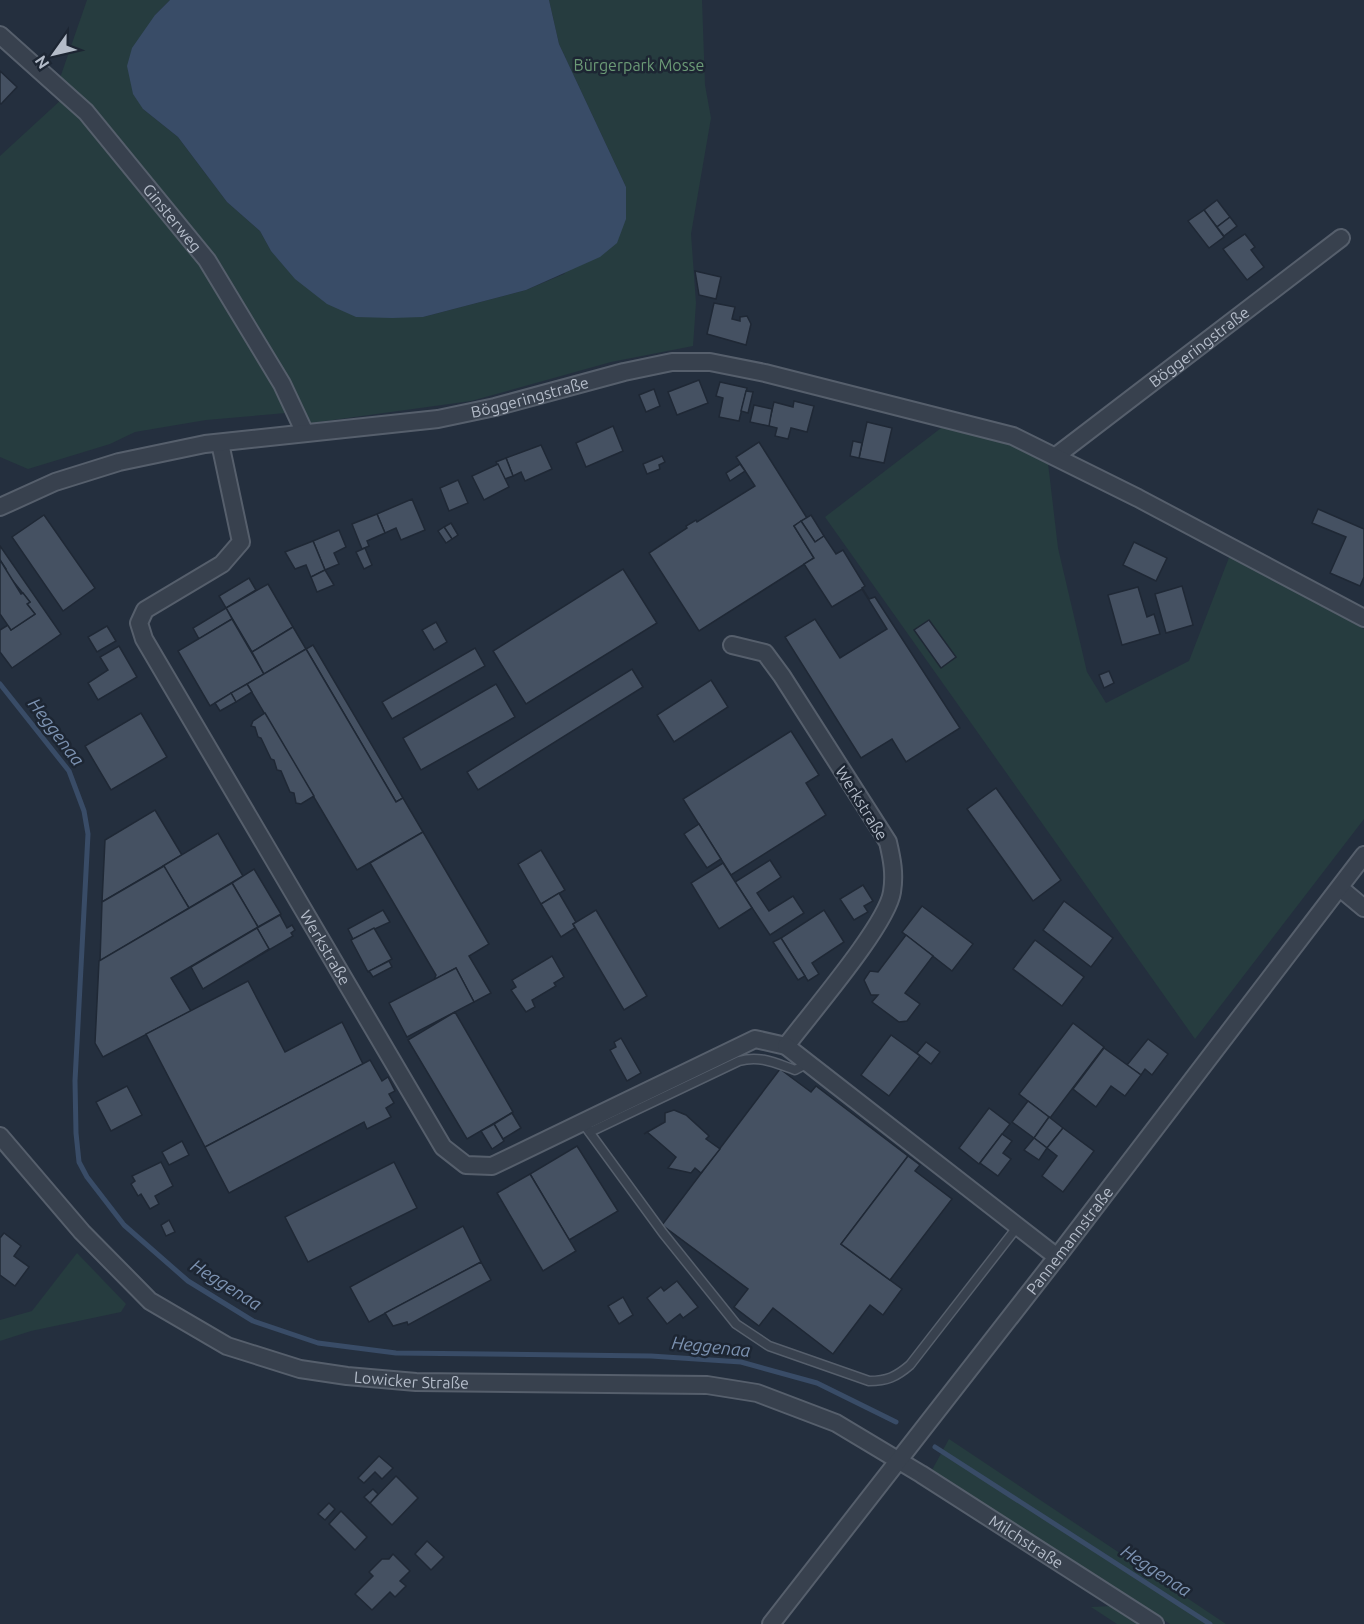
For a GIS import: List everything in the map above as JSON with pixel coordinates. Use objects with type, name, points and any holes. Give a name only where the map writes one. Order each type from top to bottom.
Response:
[{"type":"street","name":"Ginsterweg","points":[[0,35],[86,112],[207,260],[282,384],[304,433]]},
{"type":"street","name":"Böggeringstraße","points":[[1056,456],[1341,238]]},
{"type":"street","name":"Böggeringstraße","points":[[0,507],[56,482],[118,462],[220,443],[384,427],[438,419],[495,407],[624,372],[672,362],[710,362],[777,375],[1013,436],[1056,456],[1364,618]]},
{"type":"street","name":"Werkstraße","points":[[220,443],[241,543],[222,564],[145,610],[139,623],[144,639],[443,1147],[466,1165],[492,1166],[586,1127],[754,1039],[786,1046],[1057,1257]]},
{"type":"street","name":"Werkstraße","points":[[732,645],[765,653],[771,661],[888,842],[894,869],[892,894],[874,929],[786,1046]]},
{"type":"street","name":"Pannemannstraße","points":[[771,1624],[1057,1257],[1364,855]]},
{"type":"street","points":[[1340,888],[1364,908]]},
{"type":"street","name":"Lowicker Straße","points":[[0,1137],[82,1232],[150,1301],[227,1346],[300,1369],[347,1376],[416,1382],[707,1385],[757,1393],[836,1423],[897,1460]]},
{"type":"street","name":"Milchstraße","points":[[897,1460],[1155,1624]]},
{"type":"lane","points":[[808,1063],[795,1070],[763,1059],[751,1058],[739,1061],[586,1127],[663,1233],[736,1324],[769,1346],[869,1381],[883,1381],[896,1377],[910,1365],[1018,1226]]},
{"type":"green space","name":"Bürgerpark Mosse","points":[[87,0],[170,0],[155,15],[143,109],[178,137],[227,202],[260,231],[271,251],[356,317],[423,317],[526,290],[564,274],[626,187],[559,44],[549,0],[702,0],[705,85],[711,118],[691,234],[696,303],[693,346],[611,362],[471,401],[311,423],[290,383],[60,78]]},
{"type":"green space","points":[[62,99],[127,169],[187,244],[240,326],[286,413],[206,420],[135,432],[110,444],[28,469],[0,457],[0,156]]},
{"type":"green space","points":[[945,425],[1028,449],[1048,463],[1058,548],[1087,672],[1106,703],[1189,661],[1230,555],[1364,629],[1364,819],[1195,1039],[825,517]]},
{"type":"green space","points":[[77,1253],[126,1304],[121,1312],[31,1331],[0,1341],[0,1320],[32,1311]]},
{"type":"green space","points":[[949,1439],[1226,1624],[1170,1624],[932,1470]]},
{"type":"green space","points":[[1112,1606],[1142,1624],[1117,1624],[1091,1607]]},
{"type":"water","points":[[170,0],[549,0],[559,44],[626,187],[626,219],[617,243],[600,257],[526,290],[423,317],[356,317],[327,304],[295,279],[271,251],[260,231],[227,202],[178,137],[143,109],[133,94],[127,66],[132,48],[155,15]]},
{"type":"building","points":[[0,71],[17,87],[1,104],[0,103]]},
{"type":"building","points":[[1217,200],[1230,217],[1217,227],[1204,210]]},
{"type":"building","points":[[1204,210],[1224,237],[1209,248],[1188,221]]},
{"type":"building","points":[[1230,217],[1237,226],[1224,236],[1217,227]]},
{"type":"building","points":[[1245,234],[1255,247],[1251,250],[1264,267],[1247,280],[1223,249]]},
{"type":"building","points":[[695,271],[721,277],[716,299],[699,295]]},
{"type":"building","points":[[714,303],[735,307],[732,319],[740,321],[740,317],[747,316],[751,324],[746,345],[707,334]]},
{"type":"building","points":[[699,380],[708,403],[677,415],[668,392]]},
{"type":"building","points":[[720,382],[747,388],[739,421],[719,417],[723,398],[716,396]]},
{"type":"building","points":[[654,389],[660,406],[646,412],[639,395]]},
{"type":"building","points":[[746,391],[753,392],[748,413],[741,411]]},
{"type":"building","points":[[794,401],[814,406],[807,432],[791,428],[788,439],[775,436],[777,428],[769,426],[774,402],[793,407]]},
{"type":"building","points":[[754,405],[772,409],[769,426],[750,422]]},
{"type":"building","points":[[867,422],[892,428],[884,463],[859,458]]},
{"type":"building","points":[[613,426],[623,451],[586,467],[576,443]]},
{"type":"building","points":[[853,441],[862,443],[859,458],[850,456]]},
{"type":"building","points":[[759,442],[807,518],[794,526],[814,558],[699,631],[649,553],[687,528],[686,526],[696,520],[697,522],[755,486],[736,457]]},
{"type":"building","points":[[541,445],[552,469],[525,481],[521,472],[513,476],[506,458]]},
{"type":"building","points":[[662,456],[665,462],[659,465],[660,469],[647,474],[643,464]]},
{"type":"building","points":[[506,458],[513,476],[505,479],[496,462]]},
{"type":"building","points":[[498,464],[509,487],[484,500],[472,476]]},
{"type":"building","points":[[740,464],[745,471],[730,481],[726,473]]},
{"type":"building","points":[[458,480],[468,503],[449,511],[440,488]]},
{"type":"building","points":[[412,499],[425,530],[401,540],[396,528],[385,533],[377,514]]},
{"type":"building","points":[[1318,509],[1364,529],[1364,577],[1360,586],[1330,573],[1346,537],[1312,523]]},
{"type":"building","points":[[377,514],[385,533],[367,541],[369,546],[362,549],[352,524]]},
{"type":"building","points":[[44,515],[95,588],[63,611],[12,537]]},
{"type":"building","points":[[811,515],[824,536],[815,542],[801,521]]},
{"type":"building","points":[[801,521],[815,542],[824,536],[836,554],[843,550],[865,586],[862,588],[869,599],[875,597],[960,728],[906,762],[892,739],[861,758],[785,637],[815,619],[840,658],[887,629],[862,589],[832,607],[804,564],[814,558],[794,526]]},
{"type":"building","points":[[451,523],[458,535],[452,539],[444,527]]},
{"type":"building","points":[[444,527],[452,539],[446,543],[438,531]]},
{"type":"building","points":[[339,530],[346,547],[334,553],[339,564],[325,570],[313,541]]},
{"type":"building","points":[[313,541],[325,570],[311,577],[306,565],[295,569],[285,552]]},
{"type":"building","points":[[1134,542],[1167,558],[1156,581],[1123,565]]},
{"type":"building","points":[[0,546],[61,634],[12,668],[0,652],[0,630],[8,625],[11,630],[35,614],[27,604],[30,602],[4,570],[6,569],[0,560]]},
{"type":"building","points":[[365,548],[372,565],[364,569],[356,552]]},
{"type":"building","points":[[0,560],[21,594],[23,593],[30,602],[27,604],[35,614],[11,630],[0,614]]},
{"type":"building","points":[[623,569],[657,623],[526,704],[493,651]]},
{"type":"building","points":[[325,570],[334,585],[317,592],[311,577]]},
{"type":"building","points":[[249,578],[256,590],[226,608],[219,596]]},
{"type":"building","points":[[268,584],[293,627],[252,652],[226,608]]},
{"type":"building","points":[[1182,586],[1193,625],[1166,633],[1155,594]]},
{"type":"building","points":[[1138,587],[1147,617],[1154,614],[1160,634],[1122,645],[1108,595]]},
{"type":"building","points":[[226,608],[232,619],[199,639],[193,628]]},
{"type":"building","points":[[232,619],[264,674],[210,706],[178,651]]},
{"type":"building","points":[[929,620],[956,657],[941,668],[914,630]]},
{"type":"building","points":[[436,622],[447,642],[434,650],[422,630]]},
{"type":"building","points":[[107,626],[116,641],[97,652],[88,637]]},
{"type":"building","points":[[293,627],[306,649],[264,674],[252,652]]},
{"type":"building","points":[[313,645],[403,798],[396,802],[306,649]]},
{"type":"building","points":[[119,646],[137,677],[98,700],[88,683],[108,670],[100,657]]},
{"type":"building","points":[[475,648],[485,666],[392,719],[382,702]]},
{"type":"building","points":[[306,649],[396,802],[403,798],[423,832],[357,870],[247,684]]},
{"type":"building","points":[[632,669],[643,687],[478,790],[467,772]]},
{"type":"building","points":[[1109,671],[1114,683],[1104,688],[1099,675]]},
{"type":"building","points":[[711,680],[728,707],[674,742],[657,715]]},
{"type":"building","points":[[247,684],[252,692],[236,702],[231,693]]},
{"type":"building","points":[[496,684],[515,717],[421,770],[403,738]]},
{"type":"building","points":[[231,693],[236,702],[220,711],[215,703]]},
{"type":"building","points":[[141,713],[167,757],[111,790],[85,746]]},
{"type":"building","points":[[265,713],[314,796],[301,804],[296,803],[294,793],[290,792],[281,771],[277,770],[274,760],[271,759],[261,738],[258,737],[255,727],[251,726],[253,721]]},
{"type":"building","points":[[791,731],[819,775],[806,783],[826,815],[731,875],[683,799]]},
{"type":"building","points":[[996,788],[1061,880],[1033,901],[967,809]]},
{"type":"building","points":[[155,810],[182,855],[102,902],[105,840]]},
{"type":"building","points":[[699,824],[721,859],[707,868],[684,834]]},
{"type":"building","points":[[423,832],[489,944],[469,956],[491,993],[474,1002],[456,968],[434,980],[436,975],[370,863]]},
{"type":"building","points":[[218,833],[243,876],[189,908],[163,866]]},
{"type":"building","points":[[541,850],[565,890],[541,904],[518,864]]},
{"type":"building","points":[[770,860],[781,877],[757,893],[769,911],[793,896],[804,913],[770,935],[735,882]]},
{"type":"building","points":[[723,863],[752,908],[719,929],[691,883]]},
{"type":"building","points":[[164,866],[189,908],[100,961],[102,902]]},
{"type":"building","points":[[254,869],[281,914],[258,927],[232,883]]},
{"type":"building","points":[[232,883],[258,927],[171,978],[191,1011],[103,1057],[95,1043],[99,961]]},
{"type":"building","points":[[863,885],[873,901],[864,906],[868,912],[854,920],[840,899]]},
{"type":"building","points":[[559,893],[576,922],[573,924],[575,928],[561,937],[541,904]]},
{"type":"building","points":[[1064,901],[1113,938],[1091,967],[1043,930]]},
{"type":"building","points":[[922,906],[973,944],[952,971],[902,932]]},
{"type":"building","points":[[383,910],[390,922],[353,939],[348,929]]},
{"type":"building","points":[[596,910],[647,996],[624,1010],[573,924]]},
{"type":"building","points":[[824,910],[844,942],[812,963],[819,974],[808,981],[781,938]]},
{"type":"building","points":[[280,915],[287,928],[292,925],[295,930],[291,933],[293,936],[238,968],[269,949],[257,928]]},
{"type":"building","points":[[257,928],[269,949],[203,989],[191,967]]},
{"type":"building","points":[[374,928],[392,959],[368,972],[351,940]]},
{"type":"building","points":[[906,935],[933,956],[905,993],[920,1004],[907,1021],[899,1022],[872,1002],[878,995],[871,995],[864,980],[870,971],[878,972]]},
{"type":"building","points":[[781,938],[805,976],[798,980],[773,942]]},
{"type":"building","points":[[1035,940],[1084,977],[1062,1006],[1013,969]]},
{"type":"building","points":[[552,956],[564,977],[554,983],[556,986],[532,1000],[535,1007],[526,1012],[511,990],[516,987],[512,980]]},
{"type":"building","points":[[389,961],[392,967],[373,977],[369,971]]},
{"type":"building","points":[[456,968],[474,1002],[407,1037],[389,1003]]},
{"type":"building","points":[[248,981],[285,1052],[342,1022],[363,1064],[205,1147],[146,1034]]},
{"type":"building","points":[[455,1012],[513,1112],[467,1139],[408,1040]]},
{"type":"building","points":[[1073,1023],[1104,1047],[1050,1118],[1019,1094]]},
{"type":"building","points":[[891,1035],[920,1056],[889,1096],[861,1075]]},
{"type":"building","points":[[621,1038],[641,1073],[627,1081],[610,1050],[616,1047],[614,1042]]},
{"type":"building","points":[[1148,1039],[1168,1054],[1152,1075],[1145,1069],[1141,1075],[1127,1065]]},
{"type":"building","points":[[926,1042],[940,1052],[931,1064],[917,1053]]},
{"type":"building","points":[[1104,1048],[1141,1075],[1125,1096],[1111,1086],[1096,1107],[1073,1089]]},
{"type":"building","points":[[370,1060],[382,1081],[388,1077],[395,1091],[389,1094],[394,1103],[386,1108],[391,1117],[367,1129],[364,1122],[229,1193],[205,1147]]},
{"type":"building","points":[[780,1069],[811,1092],[816,1086],[908,1156],[841,1244],[902,1289],[883,1315],[870,1305],[833,1354],[773,1308],[759,1326],[734,1307],[748,1289],[662,1225]]},
{"type":"building","points":[[127,1086],[142,1115],[111,1131],[96,1102]]},
{"type":"building","points":[[1028,1101],[1049,1117],[1034,1138],[1012,1122]]},
{"type":"building","points":[[989,1108],[1010,1124],[979,1164],[959,1148]]},
{"type":"building","points":[[674,1110],[686,1115],[709,1136],[706,1139],[720,1149],[701,1173],[695,1168],[691,1173],[668,1168],[676,1157],[647,1132],[665,1122],[665,1113]]},
{"type":"building","points":[[512,1113],[521,1128],[503,1139],[494,1124]]},
{"type":"building","points":[[1049,1117],[1063,1128],[1047,1148],[1034,1138]]},
{"type":"building","points":[[494,1124],[504,1141],[492,1149],[481,1131]]},
{"type":"building","points":[[1063,1128],[1094,1151],[1063,1192],[1042,1176],[1057,1156],[1047,1148]]},
{"type":"building","points":[[1002,1134],[1012,1141],[1003,1153],[1011,1159],[998,1176],[980,1163]]},
{"type":"building","points":[[1034,1138],[1047,1148],[1039,1160],[1024,1150]]},
{"type":"building","points":[[182,1141],[189,1155],[169,1165],[162,1152]]},
{"type":"building","points":[[577,1146],[618,1211],[569,1240],[530,1174]]},
{"type":"building","points":[[908,1156],[920,1165],[915,1171],[952,1199],[890,1280],[841,1244]]},
{"type":"building","points":[[161,1162],[173,1186],[155,1196],[159,1204],[150,1209],[141,1194],[138,1196],[131,1184],[135,1181],[132,1176]]},
{"type":"building","points":[[394,1162],[417,1208],[308,1262],[285,1217]]},
{"type":"building","points":[[530,1174],[576,1251],[543,1271],[497,1193]]},
{"type":"building","points":[[169,1220],[175,1232],[166,1236],[161,1225]]},
{"type":"building","points":[[463,1226],[481,1262],[369,1322],[350,1287]]},
{"type":"building","points":[[4,1233],[21,1246],[14,1256],[29,1267],[15,1286],[0,1275],[0,1238]]},
{"type":"building","points":[[481,1262],[491,1280],[408,1325],[407,1322],[393,1326],[385,1313]]},
{"type":"building","points":[[677,1281],[698,1307],[683,1318],[680,1314],[667,1324],[647,1298],[661,1287],[664,1291]]},
{"type":"building","points":[[623,1297],[633,1315],[619,1324],[608,1306]]},
{"type":"building","points":[[379,1456],[393,1468],[382,1479],[375,1472],[364,1483],[358,1478]]},
{"type":"building","points":[[396,1476],[418,1498],[392,1525],[370,1503]]},
{"type":"building","points":[[373,1489],[378,1494],[370,1503],[364,1497]]},
{"type":"building","points":[[329,1503],[335,1509],[325,1520],[318,1514]]},
{"type":"building","points":[[341,1511],[367,1537],[355,1550],[329,1524]]},
{"type":"building","points":[[427,1541],[444,1557],[431,1570],[415,1554]]},
{"type":"building","points":[[393,1554],[410,1571],[400,1581],[406,1586],[395,1597],[390,1592],[372,1610],[355,1594],[373,1576],[369,1572],[382,1559],[389,1559]]},
{"type":"waterway","name":"Heggenaa","points":[[0,684],[69,771],[84,811],[88,834],[75,1081],[79,1162],[87,1177],[124,1225],[188,1281],[253,1321],[318,1343],[396,1353],[651,1356],[741,1362],[817,1383],[896,1422]]},
{"type":"waterway","name":"Heggenaa","points":[[935,1447],[1210,1624]]}]
